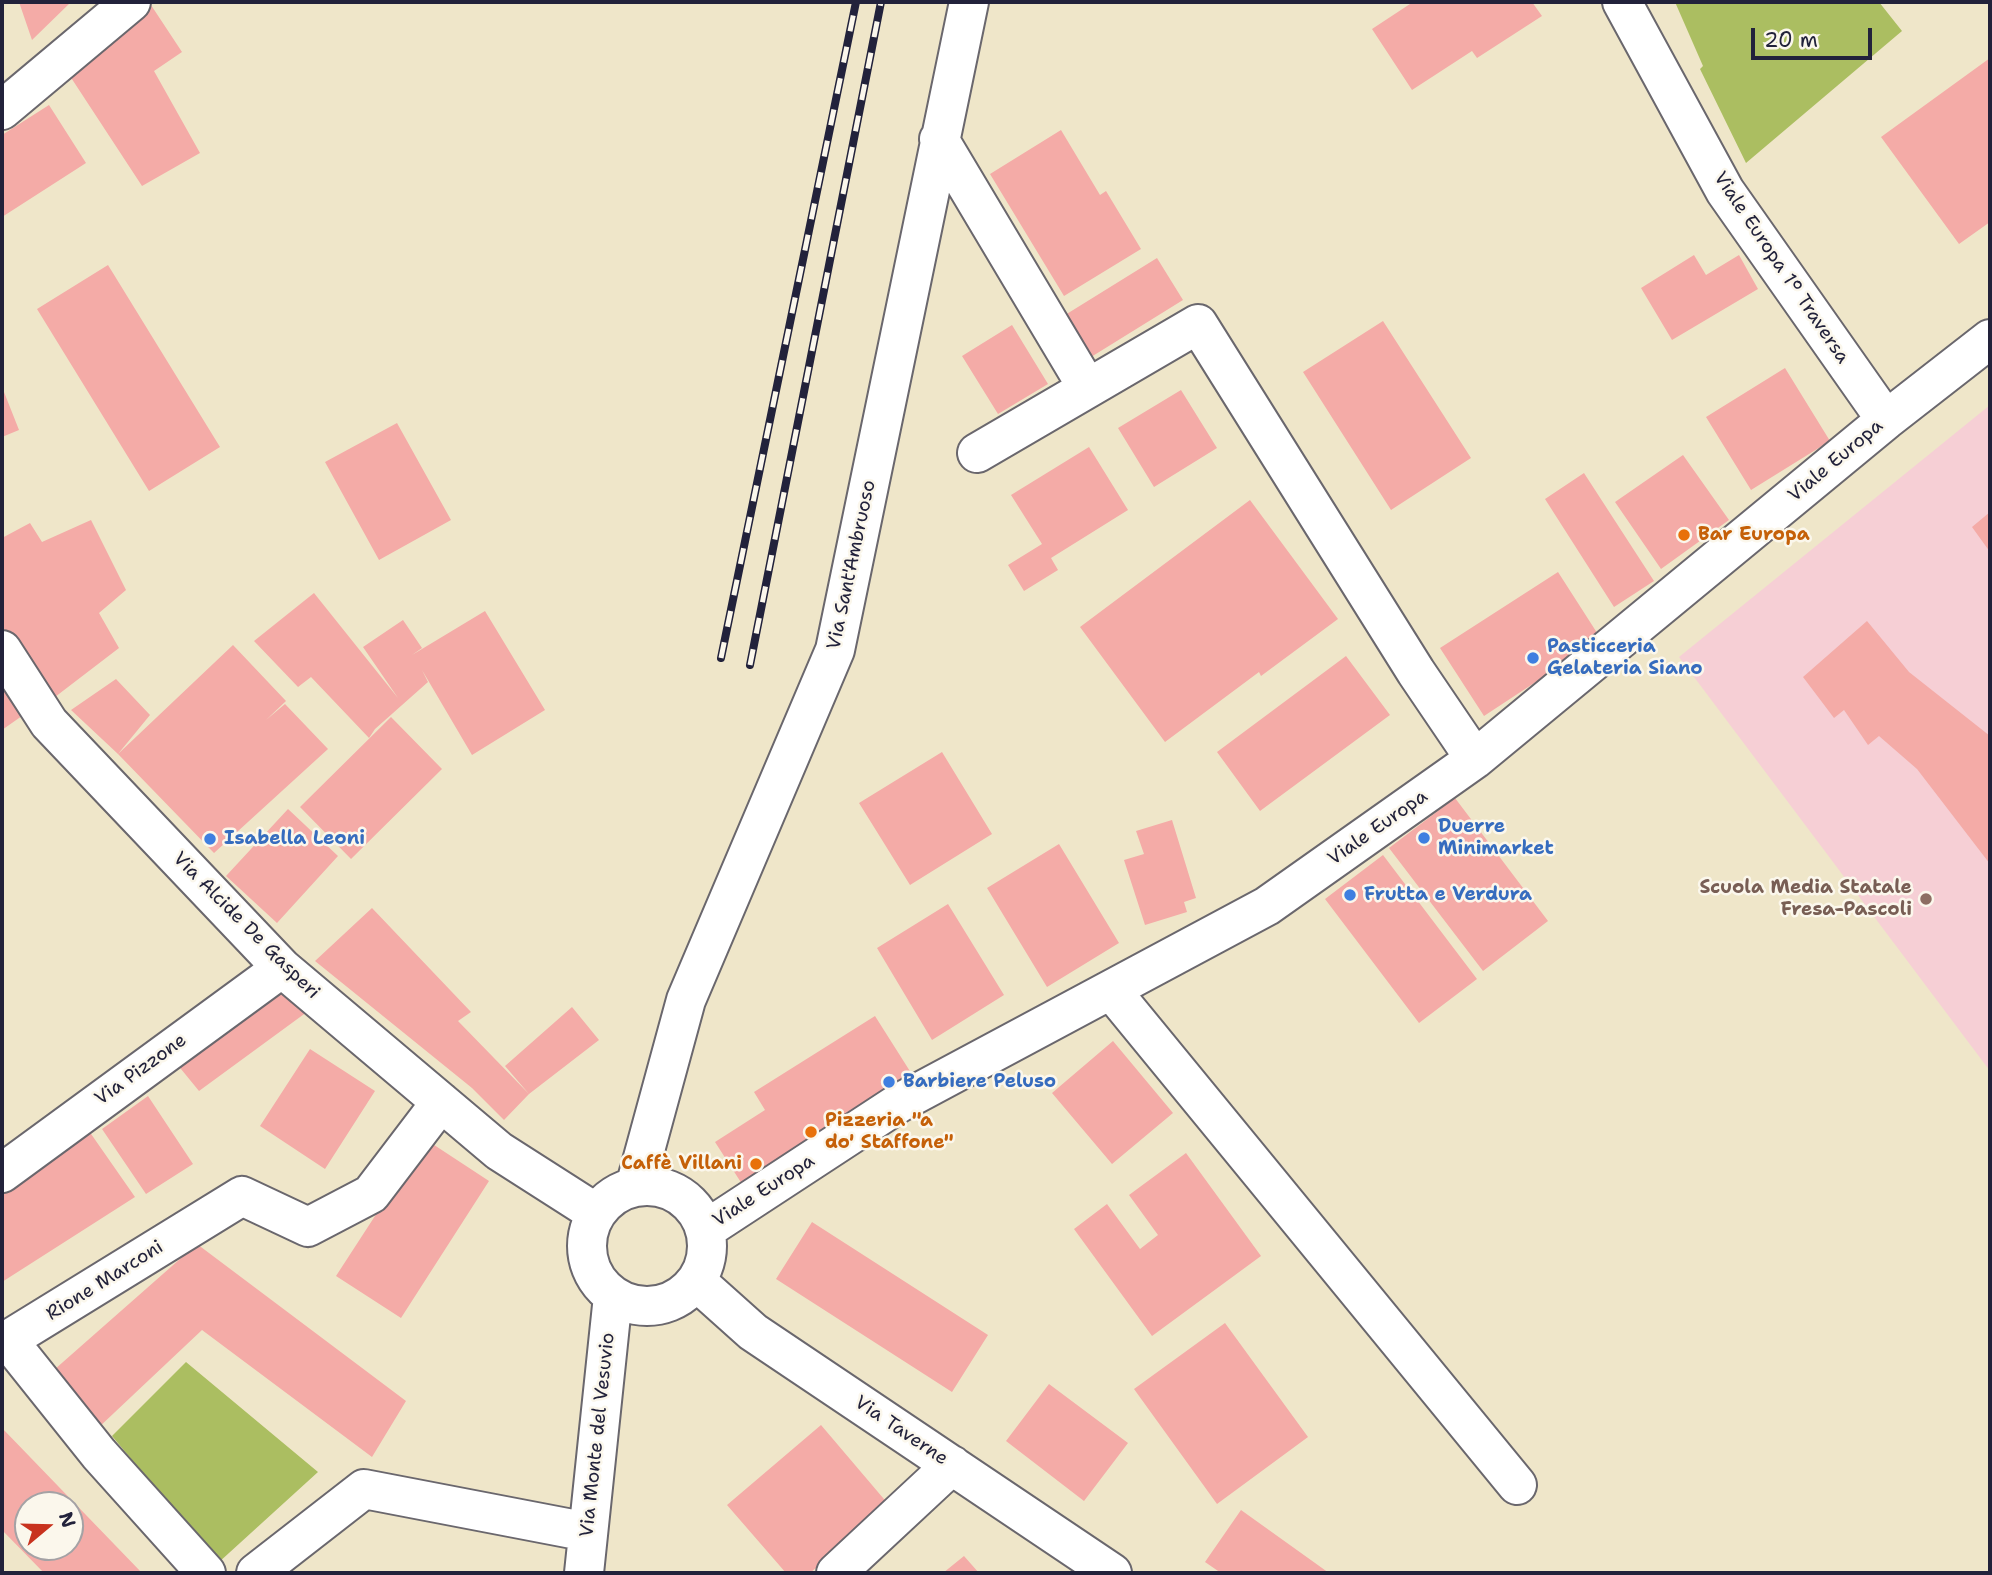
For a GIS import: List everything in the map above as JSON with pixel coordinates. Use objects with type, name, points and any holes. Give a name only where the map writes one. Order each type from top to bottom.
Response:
[{"type":"street","points":[[2,110],[131,2]]},
{"type":"street","name":"Via Sant'Ambruoso","points":[[635,1187],[685,1000],[835,650],[969,2]]},
{"type":"street","name":"Viale Europa 1° Traversa","points":[[1622,2],[1725,191],[1886,420]]},
{"type":"street","points":[[939,139],[1087,387]]},
{"type":"street","points":[[977,453],[1199,324],[1416,672],[1475,759]]},
{"type":"street","name":"Viale Europa","points":[[705,1230],[899,1103],[1267,906],[1475,759],[1886,420],[1990,339]]},
{"type":"street","name":"Via Alcide De Gasperi","points":[[2,650],[49,723],[282,968],[499,1150],[596,1213]]},
{"type":"street","name":"Via Pizzone","points":[[2,1173],[282,968]]},
{"type":"street","points":[[1111,990],[1517,1485]]},
{"type":"street","name":"Rione Marconi","points":[[206,1573],[99,1454],[8,1340],[242,1196],[308,1227],[371,1194],[441,1102]]},
{"type":"street","points":[[652,1186],[672,1191],[689,1203],[705,1230],[706,1260],[696,1281],[680,1297],[660,1305],[638,1306],[613,1296],[597,1280],[588,1261],[587,1241],[596,1213],[611,1197],[635,1187],[652,1186]]},
{"type":"street","name":"Via Taverne","points":[[696,1281],[753,1332],[1112,1573]]},
{"type":"street","name":"Via Monte del Vesuvio","points":[[584,1573],[613,1296]]},
{"type":"street","points":[[836,1573],[952,1465]]},
{"type":"street","points":[[256,1573],[364,1489],[588,1532]]},
{"type":"shaded area","name":"Scuola Media Statale Fresa-Pascoli","points":[[1990,405],[1990,1071],[1679,657]]},
{"type":"green space","points":[[1675,2],[1879,2],[1902,31],[1746,163],[1700,69],[1703,66]]},
{"type":"green space","points":[[186,1362],[318,1472],[218,1563],[112,1436]]},
{"type":"building","points":[[19,2],[71,2],[32,40]]},
{"type":"building","points":[[149,2],[182,52],[154,71],[200,153],[142,186],[66,70]]},
{"type":"building","points":[[1413,2],[1532,2],[1542,16],[1477,58],[1472,51],[1412,90],[1372,29]]},
{"type":"building","points":[[1990,58],[1990,222],[1959,244],[1881,137]]},
{"type":"building","points":[[49,105],[86,163],[2,217],[2,135]]},
{"type":"building","points":[[1061,130],[1100,195],[1106,191],[1141,249],[1064,296],[990,174]]},
{"type":"building","points":[[1694,255],[1706,275],[1739,255],[1758,289],[1672,340],[1641,288]]},
{"type":"building","points":[[1157,258],[1183,300],[1083,362],[1057,320]]},
{"type":"building","points":[[108,265],[220,447],[149,491],[37,309]]},
{"type":"building","points":[[1383,321],[1471,458],[1391,510],[1303,372]]},
{"type":"building","points":[[1012,325],[1048,384],[998,414],[962,356]]},
{"type":"building","points":[[1785,368],[1830,441],[1751,490],[1706,417]]},
{"type":"building","points":[[1181,390],[1217,448],[1154,487],[1118,428]]},
{"type":"building","points":[[4,392],[19,430],[2,437],[2,393]]},
{"type":"building","points":[[397,423],[451,520],[379,560],[325,462]]},
{"type":"building","points":[[1089,447],[1128,510],[1051,558],[1058,570],[1024,591],[1008,565],[1042,544],[1011,495]]},
{"type":"building","points":[[1683,455],[1729,520],[1661,569],[1615,502]]},
{"type":"building","points":[[1584,473],[1654,581],[1614,607],[1545,499]]},
{"type":"building","points":[[1250,500],[1338,619],[1261,676],[1259,672],[1165,742],[1080,627]]},
{"type":"building","points":[[1990,512],[1990,552],[1972,527]]},
{"type":"building","points":[[91,520],[126,590],[99,613],[119,648],[55,697],[2,626],[2,538],[30,523],[42,542]]},
{"type":"building","points":[[1558,572],[1601,639],[1484,716],[1440,648]]},
{"type":"building","points":[[314,593],[398,698],[363,647],[403,620],[422,648],[412,655],[485,611],[545,710],[472,755],[422,670],[428,682],[375,729],[369,738],[311,677],[298,687],[254,641]]},
{"type":"building","points":[[1867,621],[1909,672],[1990,736],[1990,864],[1917,769],[1879,736],[1868,745],[1844,710],[1834,718],[1803,677]]},
{"type":"building","points":[[233,645],[286,701],[266,720],[285,704],[328,749],[214,853],[118,754]]},
{"type":"building","points":[[1346,656],[1390,715],[1260,811],[1217,752]]},
{"type":"building","points":[[2,674],[29,711],[2,730]]},
{"type":"building","points":[[116,679],[150,715],[118,754],[71,710]]},
{"type":"building","points":[[391,717],[442,769],[351,859],[300,807]]},
{"type":"building","points":[[942,752],[992,834],[910,885],[859,803]]},
{"type":"building","points":[[1455,798],[1548,921],[1483,971],[1389,848]]},
{"type":"building","points":[[288,809],[338,856],[277,923],[226,876]]},
{"type":"building","points":[[1172,820],[1196,898],[1184,902],[1187,912],[1145,925],[1124,860],[1144,854],[1136,831]]},
{"type":"building","points":[[1059,844],[1119,943],[1047,987],[987,888]]},
{"type":"building","points":[[1383,855],[1477,979],[1419,1023],[1325,899]]},
{"type":"building","points":[[948,904],[1004,995],[932,1040],[877,948]]},
{"type":"building","points":[[372,908],[471,1012],[458,1021],[529,1094],[504,1120],[472,1088],[315,961]]},
{"type":"building","points":[[264,988],[288,990],[311,1009],[199,1091],[172,1058]]},
{"type":"building","points":[[572,1007],[599,1040],[529,1094],[505,1066]]},
{"type":"building","points":[[875,1016],[913,1076],[742,1184],[715,1142],[765,1110],[754,1092]]},
{"type":"building","points":[[1113,1041],[1173,1113],[1112,1164],[1052,1093]]},
{"type":"building","points":[[310,1049],[375,1091],[325,1169],[260,1126]]},
{"type":"building","points":[[148,1096],[193,1164],[146,1194],[102,1129]]},
{"type":"building","points":[[89,1131],[135,1197],[2,1282],[2,1186]]},
{"type":"building","points":[[425,1139],[489,1181],[401,1318],[336,1276]]},
{"type":"building","points":[[1186,1153],[1261,1256],[1152,1336],[1074,1229],[1107,1204],[1140,1249],[1158,1235],[1129,1195]]},
{"type":"building","points":[[812,1222],[988,1335],[952,1392],[776,1279]]},
{"type":"building","points":[[197,1244],[406,1401],[372,1457],[202,1330],[97,1429],[46,1377]]},
{"type":"building","points":[[1225,1323],[1308,1437],[1217,1504],[1134,1389]]},
{"type":"building","points":[[1049,1384],[1128,1443],[1084,1501],[1006,1441]]},
{"type":"building","points":[[821,1425],[889,1505],[810,1573],[786,1573],[727,1505]]},
{"type":"building","points":[[2,1428],[63,1491],[14,1491],[14,1542],[2,1530]]},
{"type":"building","points":[[1241,1510],[1329,1573],[1221,1573],[1205,1562]]},
{"type":"building","points":[[84,1513],[142,1573],[44,1573],[32,1561],[84,1561]]},
{"type":"building","points":[[964,1556],[979,1573],[943,1573]]},
{"type":"railway","points":[[721,658],[856,2]]},
{"type":"railway","points":[[750,665],[881,2]]},
{"type":"place","name":"Bar Europa","points":[[1684,535]]},
{"type":"place","name":"Pasticceria Gelateria Siano","points":[[1533,658]]},
{"type":"place","name":"Duerre Minimarket","points":[[1424,838]]},
{"type":"place","name":"Isabella Leoni","points":[[210,839]]},
{"type":"place","name":"Frutta e Verdura","points":[[1350,895]]},
{"type":"place","name":"Scuola Media Statale Fresa-Pascoli","points":[[1926,899]]},
{"type":"place","name":"Barbiere Peluso","points":[[889,1082]]},
{"type":"place","name":"Pizzeria \"a do' Staffone\"","points":[[811,1132]]},
{"type":"place","name":"Caffè Villani","points":[[756,1164]]}]
